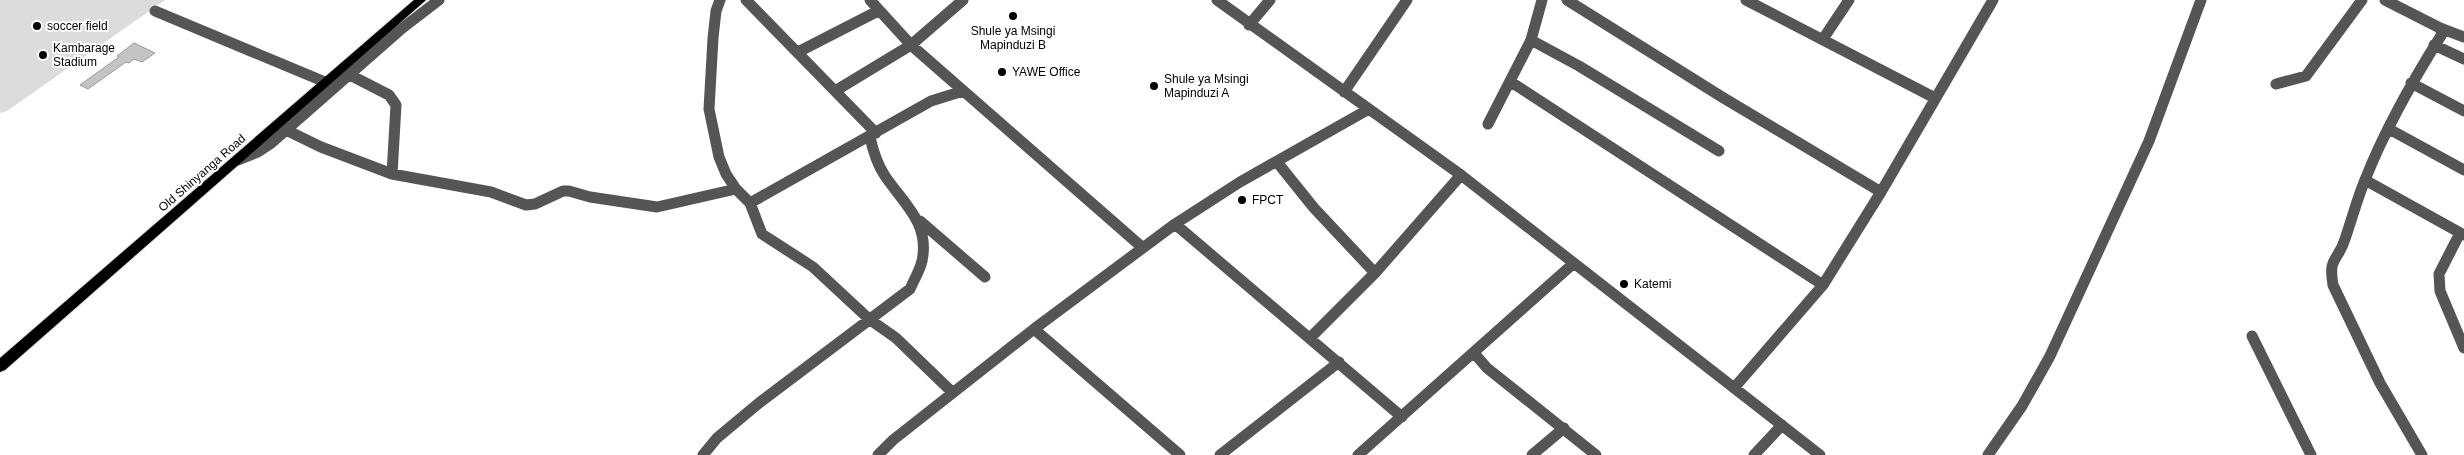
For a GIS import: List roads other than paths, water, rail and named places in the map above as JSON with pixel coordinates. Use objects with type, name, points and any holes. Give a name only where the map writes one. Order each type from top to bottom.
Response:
[{"type":"main road","name":"Old Shinyanga Road","points":[[0,366],[421,0]]},
{"type":"street","points":[[238,160],[258,152],[286,130],[400,30],[439,0]]},
{"type":"street","points":[[720,0],[716,10],[708,109],[719,157],[736,190],[750,203],[762,234],[813,268],[869,319],[896,338],[952,392]]},
{"type":"street","points":[[746,0],[835,91],[873,135],[874,161],[920,221],[985,277]]},
{"type":"street","points":[[870,0],[878,11],[911,44],[963,92],[1143,248]]},
{"type":"street","points":[[835,91],[911,44],[963,0]]},
{"type":"street","points":[[1217,0],[1249,25],[1461,175],[1820,455]]},
{"type":"street","points":[[1249,25],[1270,0]]},
{"type":"street","points":[[1344,92],[1407,0]]},
{"type":"street","points":[[1488,124],[1531,40],[1542,0]]},
{"type":"street","points":[[1567,0],[1730,102],[1881,192]]},
{"type":"street","points":[[1746,0],[1935,98]]},
{"type":"street","points":[[1822,39],[1849,0]]},
{"type":"street","points":[[1734,388],[1823,285],[1881,192],[1993,0]]},
{"type":"street","points":[[1988,455],[2022,406],[2050,356],[2149,141],[2202,0]]},
{"type":"street","points":[[2276,84],[2306,76],[2362,0]]},
{"type":"street","points":[[2385,0],[2440,28],[2464,36]]},
{"type":"street","points":[[156,11],[325,82]]},
{"type":"street","points":[[798,52],[878,11]]},
{"type":"street","points":[[2422,455],[2380,383],[2333,285],[2331,272],[2332,262],[2344,243],[2365,180],[2411,83],[2442,34],[2440,28]]},
{"type":"street","points":[[1531,40],[1580,66],[1719,151]]},
{"type":"street","points":[[2434,45],[2464,59]]},
{"type":"street","points":[[350,75],[389,96],[396,105],[392,174]]},
{"type":"street","points":[[1511,82],[1823,285]]},
{"type":"street","points":[[2411,83],[2464,111]]},
{"type":"street","points":[[750,203],[932,101],[963,92]]},
{"type":"street","points":[[878,455],[893,440],[952,392],[1175,224],[1277,162],[1369,110]]},
{"type":"street","points":[[2389,129],[2464,170]]},
{"type":"street","points":[[286,130],[353,160],[392,174],[491,192],[530,205],[563,191],[657,208],[736,190]]},
{"type":"street","points":[[1277,162],[1314,208],[1375,273]]},
{"type":"street","points":[[1310,338],[1375,273],[1461,175]]},
{"type":"street","points":[[2365,180],[2462,234],[2440,274],[2440,291],[2464,348]]},
{"type":"street","points":[[703,455],[717,438],[759,403],[910,289],[918,276],[924,248],[920,221]]},
{"type":"street","points":[[1175,224],[1402,417]]},
{"type":"street","points":[[1358,455],[1574,263]]},
{"type":"street","points":[[1034,329],[1173,453]]},
{"type":"street","points":[[2252,336],[2311,455]]},
{"type":"street","points":[[1474,353],[1487,368],[1596,455]]},
{"type":"street","points":[[1220,455],[1339,362]]},
{"type":"street","points":[[1754,455],[1782,426]]},
{"type":"street","points":[[1532,455],[1564,428]]},
{"type":"place","name":"Shule ya Msingi Mapinduzi B","points":[[1013,16]]},
{"type":"place","name":"soccer field","points":[[37,26]]},
{"type":"place","name":"Kambarage Stadium","points":[[43,55]]},
{"type":"place","name":"YAWE Office","points":[[1002,72]]},
{"type":"place","name":"Shule ya Msingi Mapinduzi A","points":[[1154,86]]},
{"type":"place","name":"FPCT","points":[[1242,200]]},
{"type":"place","name":"Katemi","points":[[1624,284]]}]
